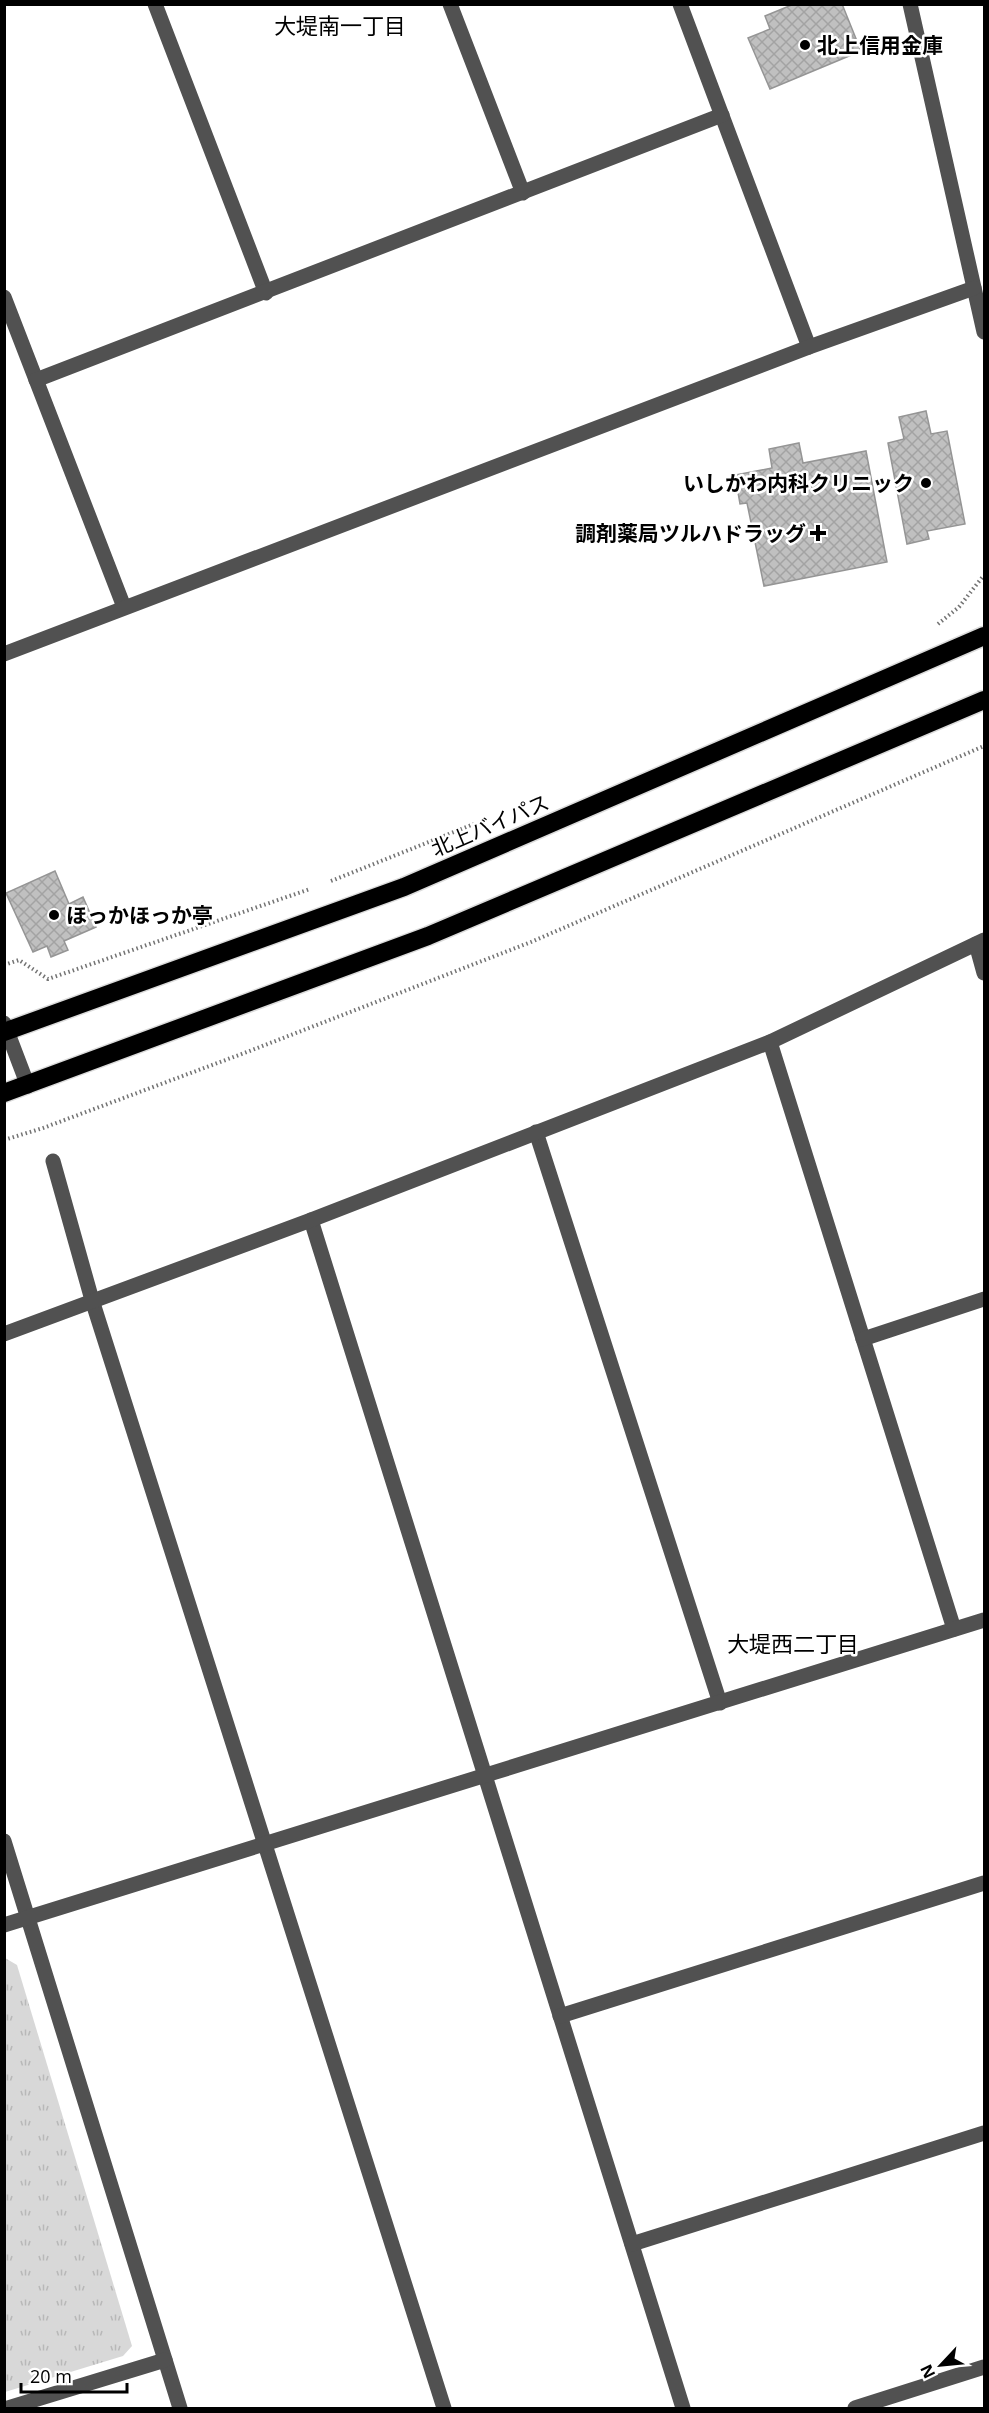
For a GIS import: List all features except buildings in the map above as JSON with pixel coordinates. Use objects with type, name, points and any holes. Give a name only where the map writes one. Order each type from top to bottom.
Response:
[{"type":"highway","name":"北上バイパス","points":[[6,1028],[404,887],[984,636]]},
{"type":"highway","points":[[4,1093],[428,936],[984,700]]},
{"type":"street","points":[[154,4],[266,293]]},
{"type":"street","points":[[450,4],[523,193]]},
{"type":"street","points":[[680,4],[809,347]]},
{"type":"street","points":[[910,4],[984,332]]},
{"type":"street","points":[[36,380],[722,116]]},
{"type":"street","points":[[4,654],[809,347],[974,288]]},
{"type":"street","points":[[4,297],[124,607]]},
{"type":"street","points":[[4,1334],[311,1220],[770,1042],[980,942],[984,973]]},
{"type":"street","points":[[6,1028],[28,1086]]},
{"type":"street","points":[[770,1042],[954,1629]]},
{"type":"street","points":[[536,1132],[720,1702]]},
{"type":"street","points":[[53,1161],[92,1300],[444,2409]]},
{"type":"street","points":[[311,1220],[683,2409]]},
{"type":"street","points":[[863,1339],[984,1299]]},
{"type":"street","points":[[4,1926],[984,1620]]},
{"type":"street","points":[[4,1841],[180,2409]]},
{"type":"street","points":[[560,2016],[984,1883]]},
{"type":"street","points":[[632,2244],[984,2133]]},
{"type":"street","points":[[8,2409],[165,2360]]},
{"type":"street","points":[[855,2409],[984,2367]]},
{"type":"path","points":[[936,625],[959,607],[984,575]]},
{"type":"path","points":[[4,1140],[247,1053],[531,942],[984,746]]},
{"type":"path","points":[[323,885],[478,822]]},
{"type":"path","points":[[4,965],[19,960],[48,979],[312,888]]},
{"type":"green space","points":[[5,1958],[17,1965],[132,2346],[123,2356],[5,2392]]},
{"type":"place","name":"北上信用金庫","points":[[805,45]]},
{"type":"place","name":"いしかわ内科クリニック","points":[[926,483]]},
{"type":"place","name":"調剤薬局ツルハドラッグ","points":[[818,533]]},
{"type":"place","name":"ほっかほっか亭","points":[[54,915]]},
{"type":"district","name":"大堤南一丁目","points":[[340,25]]},
{"type":"district","name":"大堤西二丁目","points":[[793,1643]]}]
